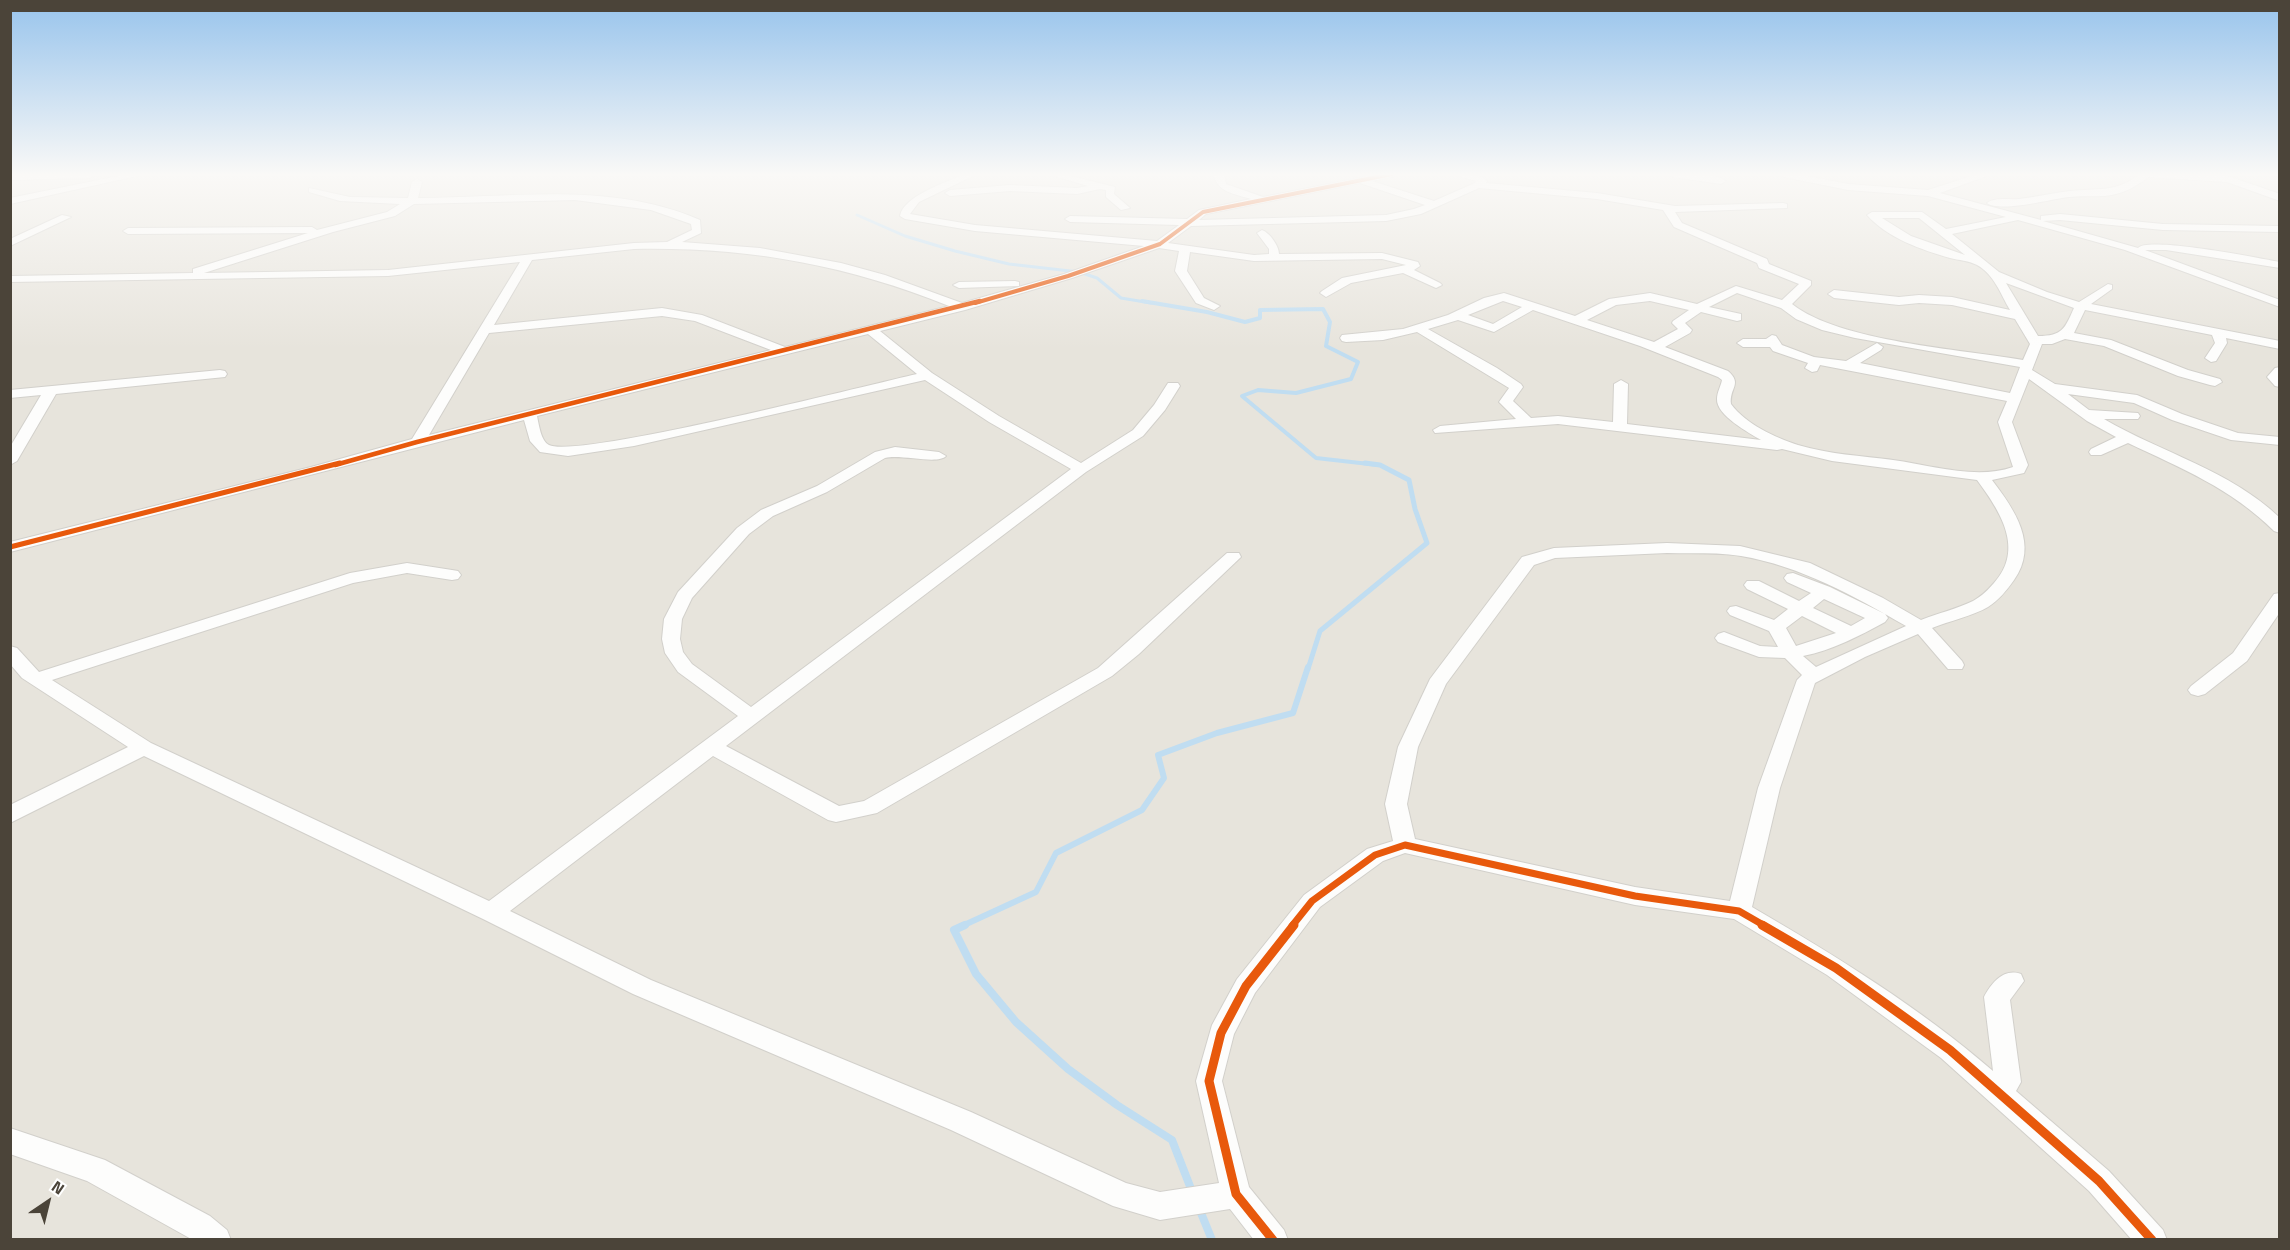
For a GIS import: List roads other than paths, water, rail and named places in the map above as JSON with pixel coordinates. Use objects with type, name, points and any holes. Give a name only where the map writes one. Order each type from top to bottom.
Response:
[{"type":"street","points":[[10,243],[33,232]]},
{"type":"street","points":[[178,277],[322,232]]},
{"type":"street","points":[[668,244],[694,232]]},
{"type":"street","points":[[1028,232],[1160,244],[1274,259],[1382,256],[1414,264],[1405,270],[1352,278],[1335,285],[1326,293]]},
{"type":"street","points":[[10,547],[316,470],[417,442],[530,416],[961,307],[1043,283],[1160,244],[1179,232]]},
{"type":"street","points":[[1695,232],[1763,261],[1763,266],[1771,271],[1808,283],[1794,293],[1785,305]]},
{"type":"street","points":[[1897,232],[1979,262]]},
{"type":"street","points":[[2074,232],[2129,248],[2280,304]]},
{"type":"street","points":[[1262,233],[1274,249],[1274,259]]},
{"type":"street","points":[[1944,233],[1995,274],[2043,294],[2081,306],[2280,345]]},
{"type":"street","points":[[10,279],[388,273],[668,244],[743,249],[811,258],[875,274],[961,307]]},
{"type":"street","points":[[2129,248],[2166,248],[2240,259],[2251,254],[2246,248],[2279,264]]},
{"type":"street","points":[[1185,249],[1181,272],[1200,300],[1214,306]]},
{"type":"street","points":[[417,442],[528,258]]},
{"type":"street","points":[[1405,270],[1436,285]]},
{"type":"street","points":[[1440,430],[1557,420],[1791,447],[1827,456],[1981,476],[2010,473],[2019,470],[2020,465],[2005,422],[2036,348],[2034,340],[1995,274]]},
{"type":"street","points":[[959,285],[1043,283]]},
{"type":"street","points":[[2034,340],[2052,340],[2064,335],[2070,330],[2081,306],[2108,287]]},
{"type":"street","points":[[1655,347],[1686,330],[1678,322],[1736,289],[1785,305],[1802,318],[1840,331],[2027,368],[2086,414],[2128,437],[2207,473],[2242,497],[2280,528]]},
{"type":"street","points":[[1834,294],[1899,301],[1919,299],[1952,301],[2020,316]]},
{"type":"street","points":[[1346,338],[1383,336],[1419,328],[1504,297],[1655,347],[1723,374],[1729,379],[1730,384],[1723,394],[1723,401],[1728,410],[1756,431],[1791,447]]},
{"type":"street","points":[[1576,321],[1613,302],[1655,298],[1737,317]]},
{"type":"street","points":[[1456,315],[1494,328],[1533,305]]},
{"type":"street","points":[[483,330],[662,312],[698,318],[784,351]]},
{"type":"street","points":[[1419,328],[1437,342],[1473,362],[1496,370],[1516,387],[1506,402],[1527,422]]},
{"type":"street","points":[[870,329],[927,376],[994,419],[1082,469]]},
{"type":"street","points":[[2211,358],[2222,343],[2217,334]]},
{"type":"street","points":[[2064,335],[2107,342],[2183,373],[2215,382]]},
{"type":"street","points":[[1743,343],[1773,341],[1777,348],[1813,365],[1848,365],[2015,398]]},
{"type":"street","points":[[2247,351],[2260,342]]},
{"type":"street","points":[[1848,365],[1877,347]]},
{"type":"street","points":[[2280,370],[2274,376],[2280,383]]},
{"type":"street","points":[[10,394],[220,374]]},
{"type":"street","points":[[530,416],[537,441],[544,449],[568,452],[634,442],[927,376]]},
{"type":"street","points":[[1620,428],[1621,384]]},
{"type":"street","points":[[491,912],[1082,469],[1138,433],[1160,407],[1173,386]]},
{"type":"street","points":[[2051,388],[2137,399],[2177,417],[2236,437],[2280,441]]},
{"type":"street","points":[[10,461],[51,390]]},
{"type":"street","points":[[2067,400],[2102,401],[2118,396]]},
{"type":"street","points":[[2086,414],[2133,416]]},
{"type":"street","points":[[2096,452],[2128,437]]},
{"type":"street","points":[[752,717],[685,668],[674,654],[671,639],[673,619],[684,596],[743,531],[767,513],[822,489],[880,455],[895,451],[939,456]]},
{"type":"street","points":[[1739,911],[1769,788],[1807,680],[1844,659],[1983,603],[2005,584],[2018,558],[2013,524],[2001,502],[1981,476]]},
{"type":"street","points":[[1405,845],[1396,804],[1408,747],[1437,683],[1528,561],[1554,553],[1667,548],[1740,551],[1804,567],[1877,602],[1921,627],[1955,665]]},
{"type":"street","points":[[712,747],[836,814],[869,808],[1105,672],[1233,557]]},
{"type":"street","points":[[37,680],[350,578],[407,568],[452,575]]},
{"type":"street","points":[[1724,638],[1762,652],[1791,654],[1851,633],[1880,618],[1793,578]]},
{"type":"street","points":[[1753,585],[1851,633]]},
{"type":"street","points":[[1776,627],[1824,591]]},
{"type":"street","points":[[2198,690],[2240,657],[2280,598]]},
{"type":"street","points":[[1736,611],[1776,627],[1791,654],[1815,676]]},
{"type":"street","points":[[10,652],[37,680],[144,748],[491,912],[642,987],[962,1121],[1123,1196],[1160,1206],[1236,1194]]},
{"type":"street","points":[[10,815],[144,748]]},
{"type":"street","points":[[1273,1239],[1236,1194],[1209,1081],[1221,1033],[1246,986],[1312,901],[1375,855],[1405,845],[1635,896],[1739,911],[1836,968],[1950,1050],[2099,1181],[2152,1239]]},
{"type":"street","points":[[1992,1088],[2008,1082],[1997,997],[2012,981]]},
{"type":"street","points":[[10,1141],[95,1170],[200,1226],[216,1239]]},
{"type":"waterway","points":[[897,232],[955,251],[1009,264],[1079,272],[1097,278],[1121,298],[1151,303]]},
{"type":"waterway","points":[[1142,301],[1207,312],[1245,322],[1260,318],[1260,310],[1323,309],[1330,322],[1326,346],[1358,362],[1351,379],[1296,393],[1258,390],[1242,396],[1316,458],[1378,465]]},
{"type":"waterway","points":[[1308,669],[1320,631],[1427,543],[1415,509],[1409,480],[1380,465],[1365,463]]},
{"type":"waterway","points":[[962,926],[1036,892],[1056,853],[1142,810],[1164,778],[1158,755],[1217,733],[1293,713],[1308,667]]},
{"type":"waterway","points":[[965,925],[954,930],[976,974],[1016,1022],[1068,1069],[1117,1105],[1172,1140],[1193,1194]]},
{"type":"waterway","points":[[1199,1208],[1212,1240]]}]
